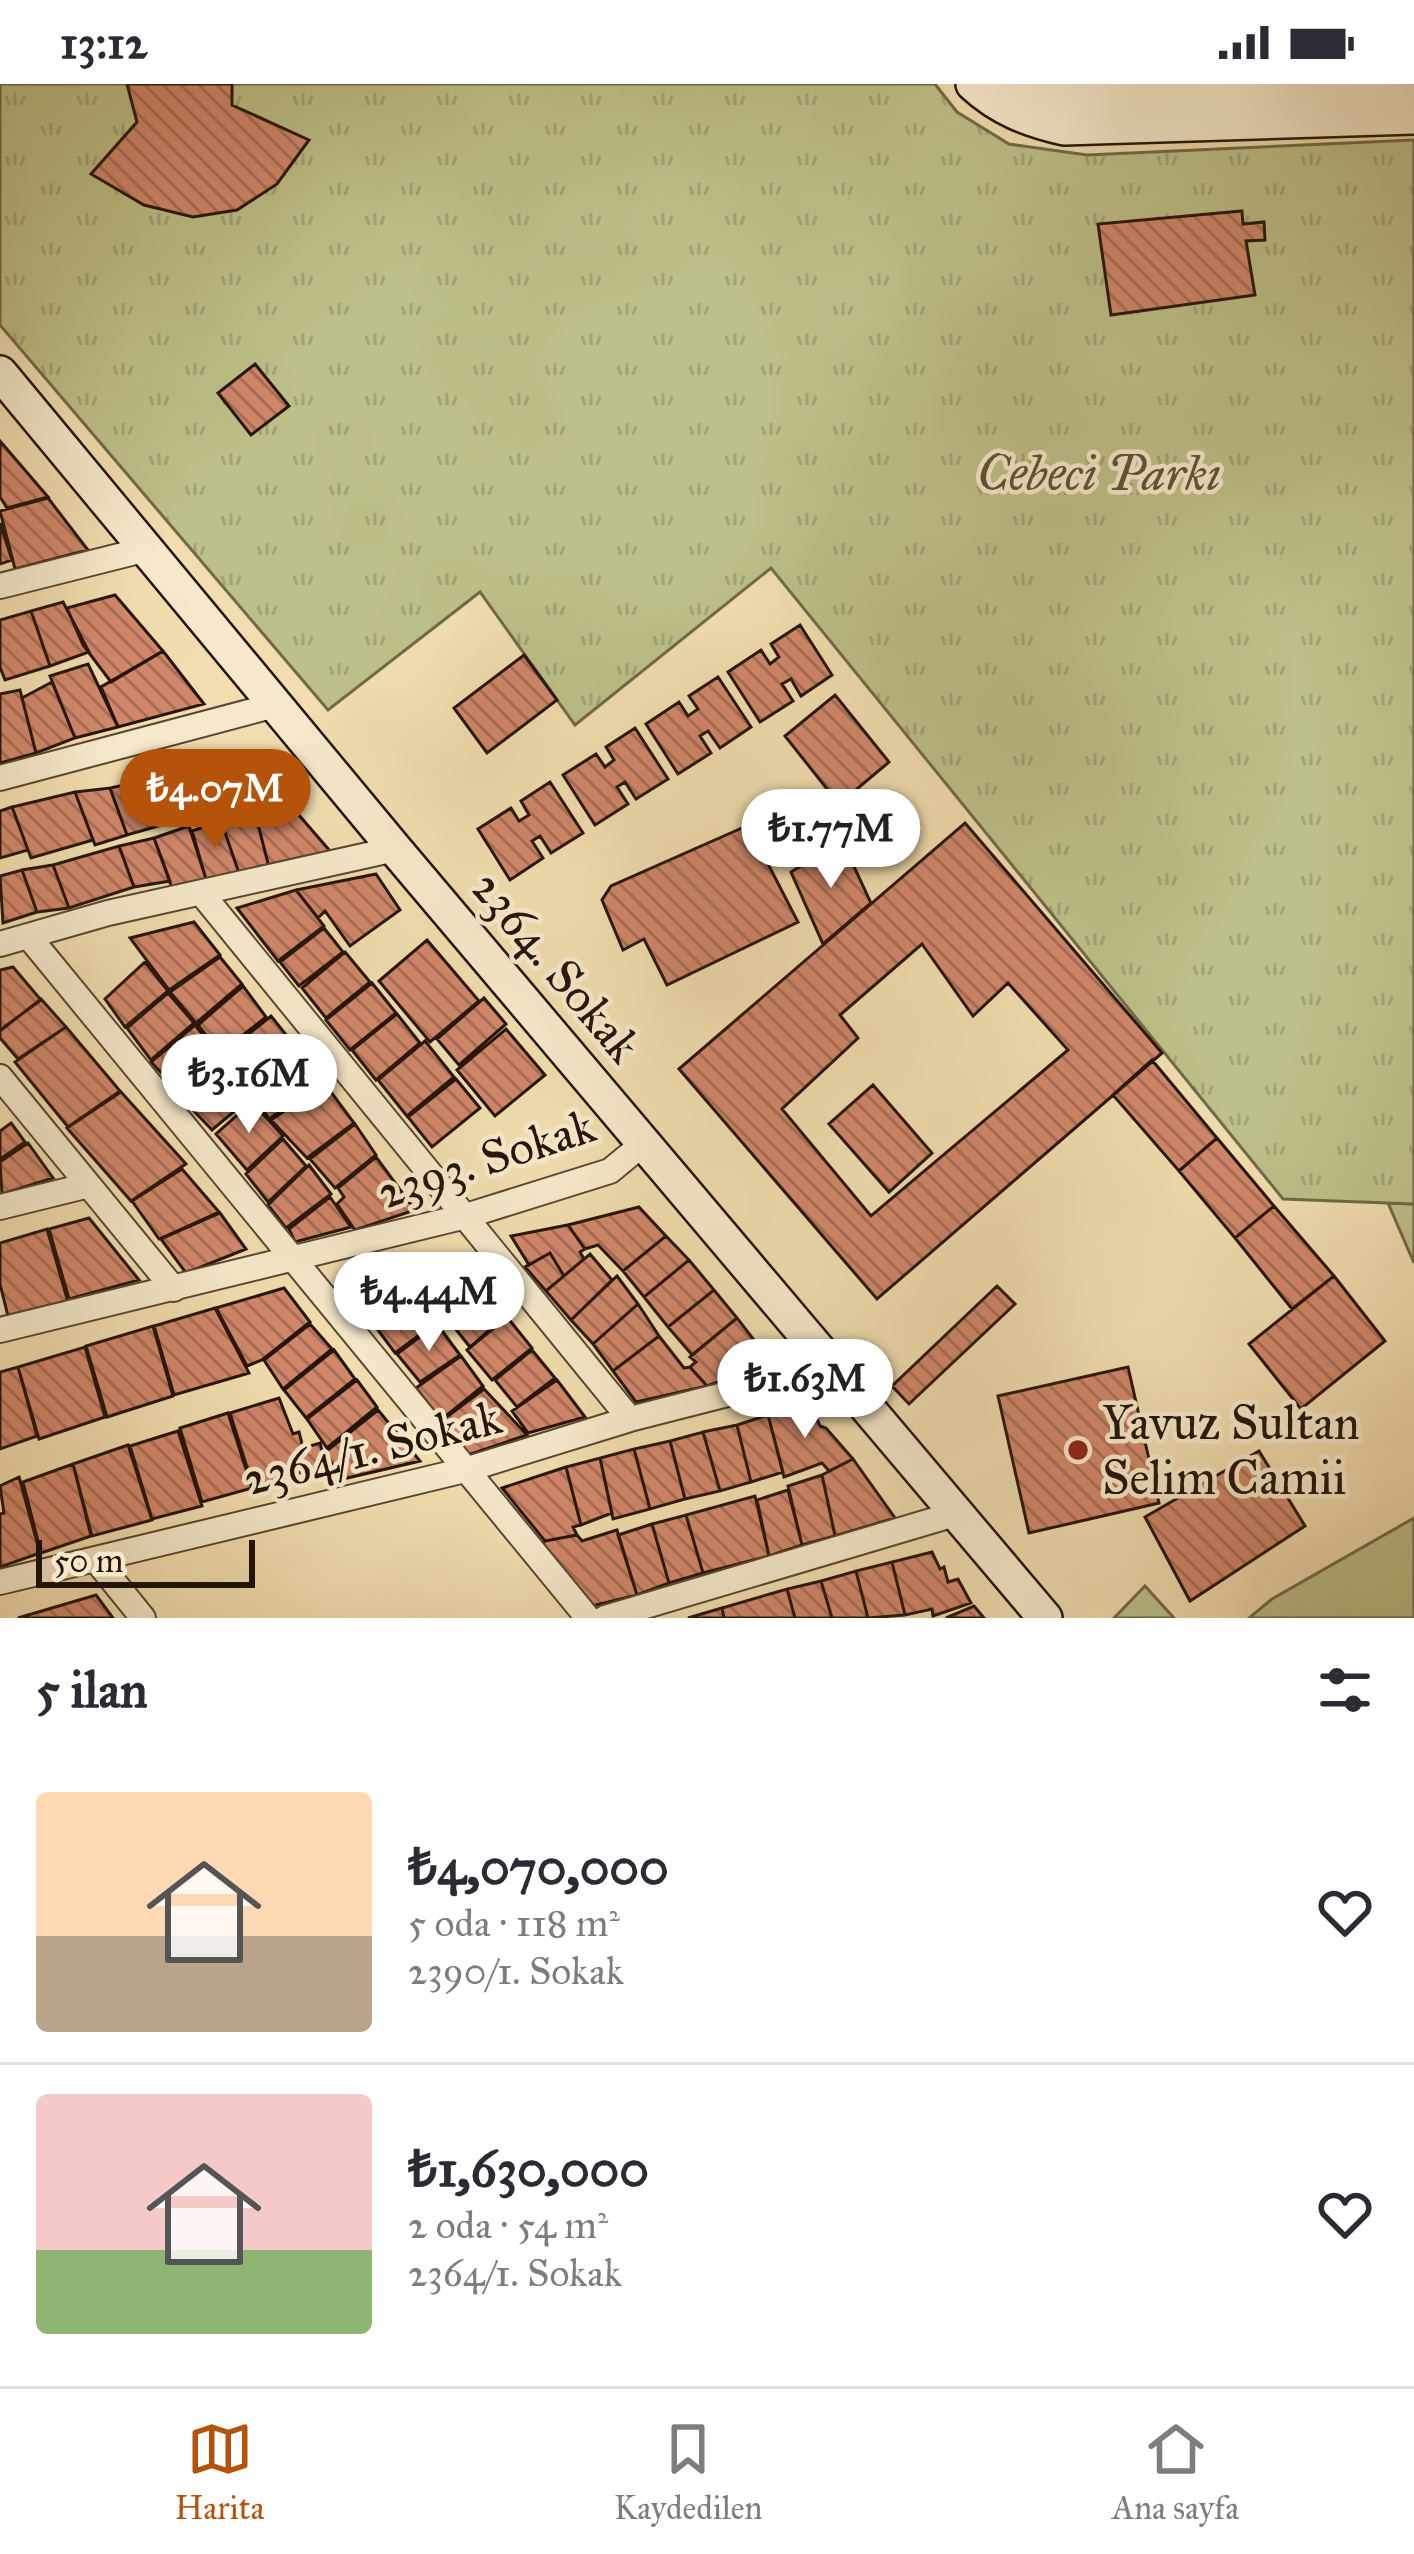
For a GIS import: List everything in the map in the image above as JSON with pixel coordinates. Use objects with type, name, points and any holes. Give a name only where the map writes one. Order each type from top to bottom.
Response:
[{"type":"street","points":[[973,84],[1026,120],[1064,128],[1414,117]]},
{"type":"street","points":[[1008,84],[1053,99],[1414,86]]},
{"type":"street","name":"2364. Sokak","points":[[0,373],[13,408],[147,549],[395,850],[1045,1618]]},
{"type":"street","points":[[0,586],[147,549]]},
{"type":"street","points":[[0,778],[274,705]]},
{"type":"street","points":[[0,944],[108,913],[395,850]]},
{"type":"street","points":[[202,894],[630,1419]]},
{"type":"street","points":[[29,937],[588,1618]]},
{"type":"street","points":[[0,1077],[174,1289]]},
{"type":"street","name":"2393. Sokak","points":[[0,1330],[466,1216],[610,1171],[644,1143]]},
{"type":"street","points":[[0,1207],[85,1186]]},
{"type":"street","name":"2364/1. Sokak","points":[[0,1582],[465,1470],[630,1419],[832,1366]]},
{"type":"street","points":[[605,1618],[958,1513]]},
{"type":"street","points":[[96,1560],[143,1618]]},
{"type":"green space","name":"Cebeci Parkı","points":[[0,84],[935,84],[957,112],[1009,144],[1087,155],[1414,140],[1414,1204],[1283,1199],[771,568],[575,725],[480,592],[328,710],[0,325]]},
{"type":"green space","points":[[1388,1203],[1414,1204],[1414,1263]]},
{"type":"green space","points":[[1414,1518],[1414,1618],[1249,1618],[1272,1599]]},
{"type":"green space","points":[[1145,1586],[1174,1618],[1114,1618]]},
{"type":"building","points":[[127,84],[232,84],[232,105],[309,140],[277,184],[237,210],[193,217],[144,205],[91,174],[137,122]]},
{"type":"building","points":[[1242,211],[1243,224],[1264,222],[1265,240],[1246,241],[1255,295],[1111,315],[1098,224]]},
{"type":"building","points":[[255,364],[289,406],[251,435],[218,393]]},
{"type":"building","points":[[0,441],[48,497],[7,508],[0,497]]},
{"type":"building","points":[[48,498],[88,550],[15,569],[0,511]]},
{"type":"building","points":[[0,523],[12,560],[0,564]]},
{"type":"building","points":[[115,595],[163,651],[111,682],[83,645],[67,608]]},
{"type":"building","points":[[63,602],[89,652],[50,666],[31,611]]},
{"type":"building","points":[[31,611],[50,666],[5,680],[0,667],[0,620]]},
{"type":"building","points":[[800,625],[832,675],[801,696],[791,679],[782,684],[793,701],[760,722],[728,672],[761,650],[770,664],[779,657],[771,644]]},
{"type":"building","points":[[163,651],[204,704],[118,727],[101,687]]},
{"type":"building","points":[[524,655],[557,700],[487,753],[454,708]]},
{"type":"building","points":[[88,664],[118,727],[75,738],[50,676]]},
{"type":"building","points":[[718,677],[751,727],[720,748],[708,731],[700,736],[711,753],[678,774],[646,724],[679,702],[688,716],[698,709],[689,696]]},
{"type":"building","points":[[52,682],[75,738],[36,753],[22,698]]},
{"type":"building","points":[[20,690],[36,753],[0,763],[0,694]]},
{"type":"building","points":[[835,695],[889,762],[839,804],[785,736]]},
{"type":"building","points":[[635,728],[668,779],[636,799],[625,782],[617,787],[628,804],[595,825],[563,775],[596,754],[605,767],[614,760],[606,747]]},
{"type":"building","points":[[248,751],[284,793],[248,805],[243,795],[223,801],[201,760]]},
{"type":"building","points":[[201,760],[227,808],[193,818],[175,771]]},
{"type":"building","points":[[175,771],[193,818],[162,825],[146,780]]},
{"type":"building","points":[[146,780],[162,825],[127,835],[110,788]]},
{"type":"building","points":[[550,782],[583,833],[551,853],[540,836],[532,841],[543,858],[510,880],[478,829],[511,808],[519,821],[529,815],[521,801]]},
{"type":"building","points":[[110,788],[127,835],[95,845],[75,792]]},
{"type":"building","points":[[75,792],[93,840],[31,858],[12,807]]},
{"type":"building","points":[[285,799],[330,851],[269,867],[255,813]]},
{"type":"building","points":[[12,807],[28,850],[0,858],[0,811]]},
{"type":"building","points":[[255,813],[269,867],[239,873],[221,821]]},
{"type":"building","points":[[221,821],[239,873],[206,879],[192,831]]},
{"type":"building","points":[[965,823],[1162,1053],[877,1299],[679,1069]],"holes":[[[922,944],[973,1016],[1008,983],[1068,1050],[871,1216],[782,1109],[858,1038],[840,1015]]]},
{"type":"building","points":[[751,824],[765,827],[776,854],[766,860],[798,922],[667,985],[644,939],[623,950],[602,900],[611,886]]},
{"type":"building","points":[[189,826],[206,879],[173,891],[154,838]]},
{"type":"building","points":[[154,838],[170,881],[134,887],[119,846]]},
{"type":"building","points":[[842,841],[871,903],[823,944],[791,872]]},
{"type":"building","points":[[119,846],[134,887],[69,908],[53,865]]},
{"type":"building","points":[[53,865],[69,908],[37,912],[22,870]]},
{"type":"building","points":[[22,870],[37,912],[3,923],[0,876]]},
{"type":"building","points":[[376,874],[400,910],[350,946],[325,911],[318,918],[296,890]]},
{"type":"building","points":[[296,890],[324,926],[278,961],[237,908]]},
{"type":"building","points":[[194,922],[220,955],[169,990],[130,938]]},
{"type":"building","points":[[324,928],[343,952],[299,986],[280,962]]},
{"type":"building","points":[[427,940],[479,1001],[430,1042],[379,981]]},
{"type":"building","points":[[345,952],[370,982],[326,1018],[302,988]]},
{"type":"building","points":[[220,957],[242,984],[196,1023],[170,992]]},
{"type":"building","points":[[145,962],[168,991],[125,1027],[105,999]]},
{"type":"building","points":[[13,967],[41,1000],[0,1030],[0,970]]},
{"type":"building","points":[[372,983],[396,1013],[350,1050],[326,1020]]},
{"type":"building","points":[[243,986],[266,1017],[220,1053],[198,1025]]},
{"type":"building","points":[[168,993],[194,1023],[151,1060],[127,1028]]},
{"type":"building","points":[[484,998],[506,1024],[459,1065],[437,1039]]},
{"type":"building","points":[[41,999],[66,1027],[18,1059],[0,1038],[0,1031]]},
{"type":"building","points":[[397,1014],[420,1043],[376,1080],[352,1050]]},
{"type":"building","points":[[271,1016],[295,1046],[248,1084],[224,1054]]},
{"type":"building","points":[[195,1025],[217,1053],[176,1088],[151,1062]]},
{"type":"building","points":[[66,1027],[120,1091],[68,1127],[15,1062]]},
{"type":"building","points":[[506,1029],[545,1075],[495,1116],[457,1070]]},
{"type":"building","points":[[425,1041],[454,1077],[407,1116],[378,1080]]},
{"type":"building","points":[[295,1046],[323,1083],[269,1119],[247,1085]]},
{"type":"building","points":[[1152,1060],[1217,1138],[1179,1171],[1113,1095]]},
{"type":"building","points":[[211,1062],[243,1104],[212,1130],[175,1091]]},
{"type":"building","points":[[456,1079],[480,1108],[432,1147],[408,1117]]},
{"type":"building","points":[[325,1084],[354,1123],[307,1158],[271,1120]]},
{"type":"building","points":[[873,1085],[932,1153],[889,1192],[829,1124]]},
{"type":"building","points":[[121,1092],[186,1164],[131,1201],[67,1128]]},
{"type":"building","points":[[252,1102],[283,1136],[247,1170],[216,1134]]},
{"type":"building","points":[[11,1123],[25,1142],[0,1159],[0,1131]]},
{"type":"building","points":[[355,1124],[376,1155],[335,1188],[310,1159]]},
{"type":"building","points":[[1217,1138],[1274,1206],[1235,1238],[1179,1171]]},
{"type":"building","points":[[283,1139],[306,1166],[268,1202],[246,1174]]},
{"type":"building","points":[[28,1143],[53,1178],[2,1194],[0,1162]]},
{"type":"building","points":[[376,1157],[415,1210],[355,1230],[337,1204],[344,1197],[338,1188]]},
{"type":"building","points":[[309,1165],[331,1194],[286,1228],[268,1205]]},
{"type":"building","points":[[182,1169],[219,1212],[159,1239],[132,1201]]},
{"type":"building","points":[[330,1197],[351,1227],[295,1242],[289,1229]]},
{"type":"building","points":[[1274,1206],[1334,1276],[1292,1309],[1235,1238]]},
{"type":"building","points":[[639,1207],[666,1236],[623,1271],[598,1245],[585,1249],[568,1225]]},
{"type":"building","points":[[220,1213],[246,1249],[186,1273],[161,1239]]},
{"type":"building","points":[[89,1218],[139,1280],[69,1299],[49,1229]]},
{"type":"building","points":[[568,1225],[585,1249],[580,1252],[584,1259],[564,1276],[550,1253],[529,1265],[511,1236]]},
{"type":"building","points":[[47,1229],[68,1302],[8,1316],[0,1284],[0,1243]]},
{"type":"building","points":[[666,1236],[689,1260],[644,1297],[623,1271]]},
{"type":"building","points":[[550,1253],[564,1276],[546,1291],[525,1267]]},
{"type":"building","points":[[590,1254],[612,1280],[571,1320],[546,1291]]},
{"type":"building","points":[[455,1256],[481,1285],[448,1313],[444,1309],[435,1315],[405,1267]]},
{"type":"building","points":[[689,1260],[714,1290],[668,1327],[644,1297]]},
{"type":"building","points":[[402,1267],[418,1297],[368,1324],[344,1283]]},
{"type":"building","points":[[617,1276],[638,1304],[593,1344],[571,1320]]},
{"type":"building","points":[[1334,1276],[1385,1341],[1301,1409],[1249,1344]]},
{"type":"building","points":[[997,1286],[1015,1304],[909,1404],[892,1386]]},
{"type":"building","points":[[483,1287],[506,1315],[470,1347],[446,1317]]},
{"type":"building","points":[[284,1288],[310,1322],[262,1360],[247,1366],[216,1308]]},
{"type":"building","points":[[714,1290],[737,1318],[692,1355],[668,1327]]},
{"type":"building","points":[[420,1299],[437,1322],[395,1353],[372,1322]]},
{"type":"building","points":[[638,1304],[659,1336],[613,1371],[593,1344]]},
{"type":"building","points":[[215,1308],[249,1373],[174,1395],[154,1326]]},
{"type":"building","points":[[507,1317],[532,1348],[492,1380],[467,1350]]},
{"type":"building","points":[[737,1318],[771,1362],[707,1386],[690,1367],[696,1362],[690,1357]]},
{"type":"building","points":[[310,1324],[332,1349],[283,1389],[264,1360]]},
{"type":"building","points":[[437,1324],[460,1355],[420,1382],[397,1354]]},
{"type":"building","points":[[153,1326],[173,1396],[107,1417],[86,1346]]},
{"type":"building","points":[[659,1336],[684,1368],[690,1367],[707,1386],[636,1402],[613,1371]]},
{"type":"building","points":[[85,1347],[105,1417],[39,1439],[18,1367]]},
{"type":"building","points":[[334,1350],[355,1379],[306,1418],[284,1390]]},
{"type":"building","points":[[532,1350],[555,1378],[517,1407],[495,1380]]},
{"type":"building","points":[[461,1356],[483,1386],[441,1420],[416,1388]]},
{"type":"building","points":[[18,1367],[37,1436],[0,1449],[0,1372]]},
{"type":"building","name":"Yavuz Sultan Selim Camii","points":[[1128,1367],[1159,1503],[1029,1533],[998,1396]]},
{"type":"building","points":[[357,1380],[377,1407],[327,1448],[307,1419]]},
{"type":"building","points":[[557,1380],[585,1417],[528,1433],[512,1411]]},
{"type":"building","points":[[484,1389],[527,1435],[468,1455],[440,1422]]},
{"type":"building","points":[[279,1398],[293,1434],[299,1432],[303,1448],[320,1443],[326,1465],[253,1487],[230,1413]]},
{"type":"building","points":[[810,1402],[820,1426],[853,1459],[829,1471],[822,1463],[784,1477],[768,1415]]},
{"type":"building","points":[[378,1410],[420,1461],[343,1479],[324,1453]]},
{"type":"building","points":[[228,1413],[252,1488],[202,1502],[180,1428]]},
{"type":"building","points":[[768,1415],[783,1472],[751,1482],[737,1425]]},
{"type":"building","points":[[737,1425],[751,1482],[720,1491],[703,1432]]},
{"type":"building","points":[[178,1431],[202,1506],[152,1519],[130,1446]]},
{"type":"building","points":[[703,1432],[720,1491],[685,1499],[670,1441]]},
{"type":"building","points":[[670,1441],[685,1499],[650,1509],[634,1449]]},
{"type":"building","points":[[128,1445],[152,1520],[92,1536],[73,1464]]},
{"type":"building","points":[[634,1449],[650,1509],[613,1519],[600,1458]]},
{"type":"building","points":[[1259,1451],[1305,1526],[1190,1601],[1145,1517]]},
{"type":"building","points":[[600,1458],[612,1513],[581,1525],[566,1467]]},
{"type":"building","points":[[853,1459],[895,1518],[835,1536],[822,1475]]},
{"type":"building","points":[[73,1464],[91,1536],[41,1553],[23,1482]]},
{"type":"building","points":[[566,1467],[581,1525],[573,1527],[577,1535],[545,1541],[502,1488]]},
{"type":"building","points":[[822,1475],[835,1536],[802,1545],[788,1486]]},
{"type":"building","points":[[19,1477],[40,1553],[0,1567],[0,1514],[4,1513],[0,1486]]},
{"type":"building","points":[[788,1490],[802,1545],[769,1556],[757,1500]]},
{"type":"building","points":[[755,1496],[769,1556],[703,1573],[686,1515]]},
{"type":"building","points":[[686,1515],[703,1573],[669,1583],[652,1524]]},
{"type":"building","points":[[652,1524],[669,1583],[637,1595],[618,1535]]},
{"type":"building","points":[[617,1530],[637,1595],[592,1606],[541,1547],[545,1541],[577,1535],[582,1541]]},
{"type":"building","points":[[932,1552],[948,1582],[958,1579],[971,1603],[933,1616],[932,1609],[905,1615],[892,1562]]},
{"type":"building","points":[[892,1562],[905,1615],[868,1618],[856,1571]]},
{"type":"building","points":[[856,1571],[868,1618],[832,1618],[821,1581]]},
{"type":"building","points":[[821,1581],[832,1618],[795,1618],[787,1589]]},
{"type":"building","points":[[787,1589],[795,1618],[724,1618],[722,1608]]},
{"type":"building","points":[[96,1595],[113,1618],[18,1618]]},
{"type":"building","points":[[974,1606],[984,1618],[946,1618]]},
{"type":"building","points":[[722,1608],[724,1618],[688,1618]]},
{"type":"place","name":"Yavuz Sultan Selim Camii","points":[[1078,1450]]}]
